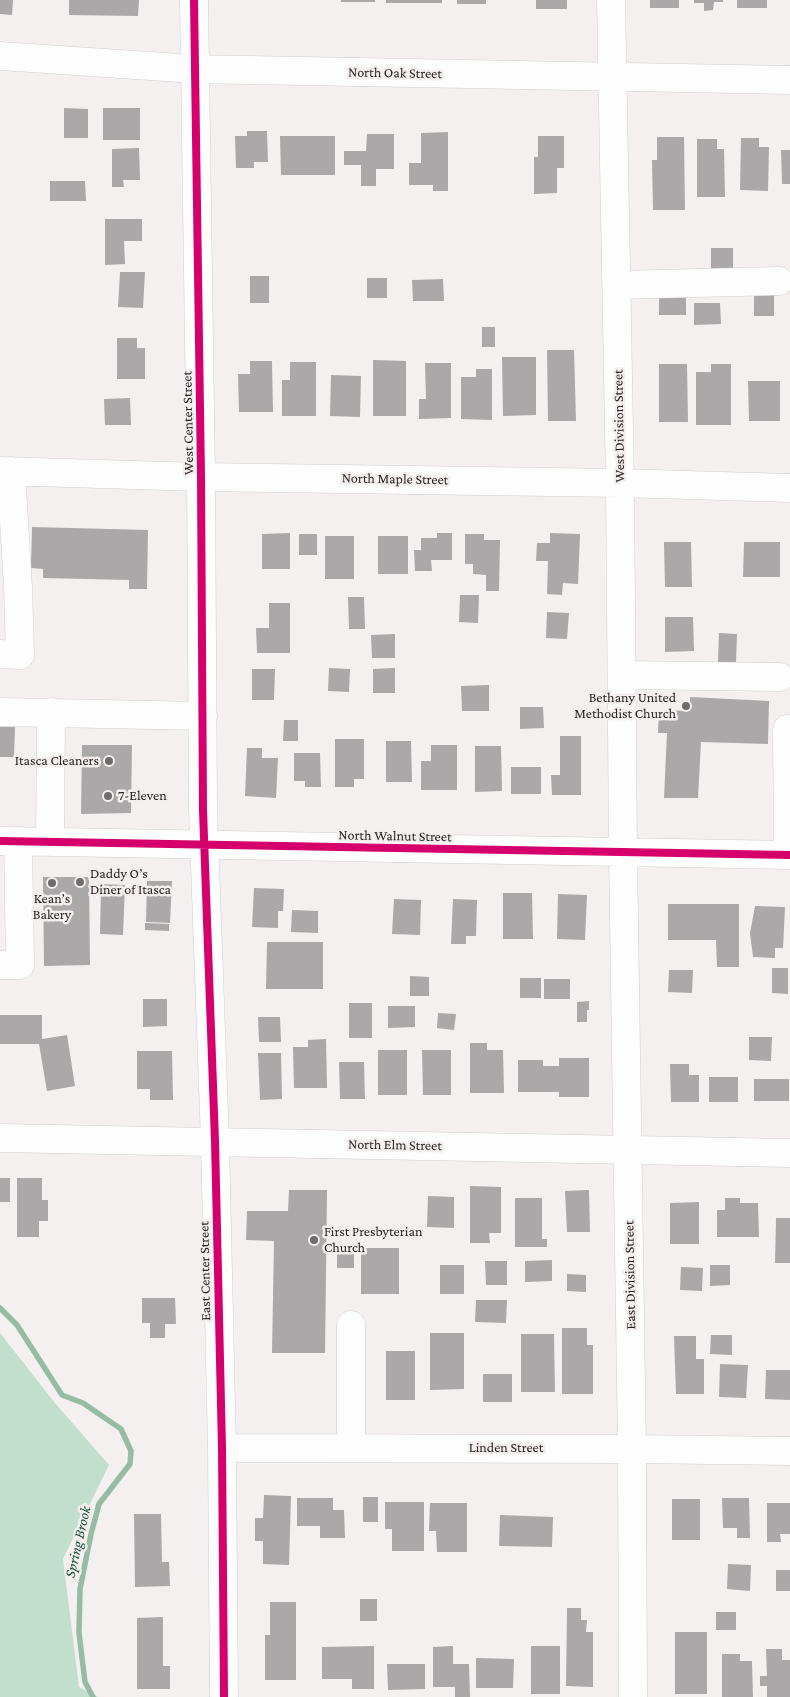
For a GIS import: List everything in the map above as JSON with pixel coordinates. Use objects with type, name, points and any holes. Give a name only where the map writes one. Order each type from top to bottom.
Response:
[{"type":"street","name":"West Center Street","points":[[194,0],[204,845]]},
{"type":"street","name":"West Division Street","points":[[611,0],[617,285],[624,853]]},
{"type":"street","name":"North Oak Street","points":[[0,56],[195,69],[790,80]]},
{"type":"street","points":[[617,285],[778,281]]},
{"type":"street","name":"North Maple Street","points":[[6,471],[201,477],[620,483],[790,488]]},
{"type":"street","points":[[0,654],[20,655],[10,619],[6,471]]},
{"type":"street","points":[[622,675],[780,677]]},
{"type":"street","points":[[0,712],[203,716]]},
{"type":"street","points":[[50,842],[51,712]]},
{"type":"street","points":[[787,729],[789,855]]},
{"type":"street","points":[[0,965],[20,964],[9,841]]},
{"type":"street","name":"North Walnut Street","points":[[9,841],[789,855]]},
{"type":"street","name":"East Center Street","points":[[204,845],[215,1141],[222,1448],[224,1697]]},
{"type":"street","name":"East Division Street","points":[[624,853],[629,1150],[633,1697]]},
{"type":"street","name":"North Elm Street","points":[[0,1138],[790,1153]]},
{"type":"street","points":[[350,1326],[351,1448]]},
{"type":"street","name":"Linden Street","points":[[222,1448],[790,1451]]},
{"type":"green space","points":[[0,1333],[55,1403],[109,1465],[63,1559],[79,1687],[98,1697],[0,1697]]},
{"type":"building","points":[[0,0],[13,0],[12,15],[0,14]]},
{"type":"building","points":[[69,0],[139,0],[138,16],[69,15]]},
{"type":"building","points":[[341,0],[375,0],[375,2],[341,2]]},
{"type":"building","points":[[386,0],[442,0],[442,3],[386,3]]},
{"type":"building","points":[[457,0],[486,0],[486,4],[457,4]]},
{"type":"building","points":[[536,0],[567,0],[567,9],[536,9]]},
{"type":"building","points":[[650,0],[679,0],[679,8],[650,8]]},
{"type":"building","points":[[694,0],[723,0],[723,2],[714,2],[713,10],[704,11],[704,3],[694,3]]},
{"type":"building","points":[[737,0],[767,0],[767,8],[737,8]]},
{"type":"building","points":[[64,108],[88,109],[88,138],[64,138]]},
{"type":"building","points":[[103,108],[140,108],[140,140],[103,140]]},
{"type":"building","points":[[247,131],[267,131],[268,162],[254,162],[254,168],[236,168],[235,136],[247,136]]},
{"type":"building","points":[[448,132],[448,191],[433,191],[433,185],[409,185],[409,163],[421,163],[421,133]]},
{"type":"building","points":[[367,134],[394,134],[394,169],[376,169],[376,186],[361,186],[361,165],[344,165],[344,151],[366,151]]},
{"type":"building","points":[[280,136],[335,136],[335,175],[281,175]]},
{"type":"building","points":[[538,136],[564,136],[564,168],[557,168],[557,193],[534,194],[534,157],[538,157]]},
{"type":"building","points":[[657,137],[684,137],[685,210],[653,210],[652,160],[657,160]]},
{"type":"building","points":[[741,138],[759,138],[759,147],[769,147],[768,191],[740,190]]},
{"type":"building","points":[[697,139],[717,139],[717,149],[724,149],[725,197],[697,197]]},
{"type":"building","points":[[139,148],[140,180],[123,180],[124,187],[112,187],[112,149]]},
{"type":"building","points":[[781,150],[790,150],[790,184],[782,184]]},
{"type":"building","points":[[50,181],[85,181],[86,201],[50,201]]},
{"type":"building","points":[[105,219],[142,219],[142,241],[124,241],[125,264],[105,265]]},
{"type":"building","points":[[711,248],[733,248],[733,271],[711,271]]},
{"type":"building","points":[[120,272],[145,272],[143,308],[118,307]]},
{"type":"building","points":[[250,276],[269,276],[269,303],[250,303]]},
{"type":"building","points":[[367,278],[387,278],[387,298],[367,298]]},
{"type":"building","points":[[443,279],[444,301],[413,301],[412,280]]},
{"type":"building","points":[[659,290],[686,290],[686,315],[659,315]]},
{"type":"building","points":[[754,294],[774,294],[774,316],[754,316]]},
{"type":"building","points":[[694,303],[720,303],[721,324],[694,325]]},
{"type":"building","points":[[482,327],[495,327],[495,347],[482,347]]},
{"type":"building","points":[[117,338],[137,338],[137,348],[145,348],[145,379],[117,379]]},
{"type":"building","points":[[547,350],[574,350],[576,421],[548,421]]},
{"type":"building","points":[[502,357],[536,357],[536,415],[503,416]]},
{"type":"building","points":[[373,360],[406,361],[406,416],[373,416]]},
{"type":"building","points":[[250,361],[272,361],[273,412],[239,412],[238,374],[250,374]]},
{"type":"building","points":[[290,362],[316,362],[316,416],[282,416],[282,380],[290,380]]},
{"type":"building","points":[[425,363],[451,363],[451,418],[419,419],[419,399],[426,399]]},
{"type":"building","points":[[659,364],[687,364],[688,422],[659,422]]},
{"type":"building","points":[[711,364],[731,364],[731,425],[696,425],[696,372],[711,372]]},
{"type":"building","points":[[476,369],[492,369],[492,420],[461,419],[461,377],[476,377]]},
{"type":"building","points":[[331,375],[361,376],[360,417],[330,416]]},
{"type":"building","points":[[748,381],[780,381],[780,421],[749,421]]},
{"type":"building","points":[[130,398],[131,425],[105,425],[104,399]]},
{"type":"building","points":[[32,527],[148,530],[147,589],[129,589],[129,580],[43,578],[43,569],[31,568]]},
{"type":"building","points":[[290,533],[290,569],[262,569],[262,534]]},
{"type":"building","points":[[437,533],[452,533],[452,560],[431,560],[432,571],[415,571],[414,550],[421,550],[421,538],[437,538]]},
{"type":"building","points":[[550,533],[580,534],[578,584],[563,583],[562,595],[547,594],[548,561],[536,561],[537,543],[550,543]]},
{"type":"building","points":[[299,534],[317,534],[317,555],[299,555]]},
{"type":"building","points":[[465,534],[484,534],[484,540],[500,540],[499,591],[486,591],[486,575],[473,574],[473,564],[465,564]]},
{"type":"building","points":[[325,536],[354,536],[354,579],[325,579]]},
{"type":"building","points":[[378,536],[408,536],[408,574],[378,574]]},
{"type":"building","points":[[664,542],[691,542],[692,587],[665,587]]},
{"type":"building","points":[[744,542],[780,542],[780,577],[743,577]]},
{"type":"building","points":[[460,595],[479,595],[478,623],[459,622]]},
{"type":"building","points":[[348,597],[364,597],[365,629],[349,629]]},
{"type":"building","points":[[269,603],[290,603],[290,653],[257,653],[256,628],[269,628]]},
{"type":"building","points":[[547,612],[569,613],[567,639],[546,638]]},
{"type":"building","points":[[665,617],[693,617],[694,651],[665,652]]},
{"type":"building","points":[[719,633],[737,634],[736,662],[718,662]]},
{"type":"building","points":[[395,634],[395,658],[372,658],[371,635]]},
{"type":"building","points":[[329,668],[350,669],[349,692],[328,691]]},
{"type":"building","points":[[395,668],[395,693],[373,693],[373,669]]},
{"type":"building","points":[[252,669],[275,669],[274,700],[252,700]]},
{"type":"building","points":[[489,685],[489,711],[462,711],[461,686]]},
{"type":"building","points":[[690,697],[769,701],[768,744],[701,742],[698,798],[664,798],[667,733],[658,733],[659,710],[690,711]]},
{"type":"building","points":[[520,707],[543,707],[544,728],[520,729]]},
{"type":"building","points":[[284,720],[298,720],[298,741],[283,741]]},
{"type":"building","points":[[0,727],[15,727],[14,757],[0,757]]},
{"type":"building","points":[[560,736],[581,736],[581,795],[552,795],[551,775],[560,775]]},
{"type":"building","points":[[335,739],[364,739],[364,779],[354,779],[354,787],[335,787]]},
{"type":"building","points":[[386,741],[411,741],[412,782],[386,782]]},
{"type":"building","points":[[82,745],[132,745],[131,813],[81,814]]},
{"type":"building","points":[[431,745],[457,745],[457,790],[421,790],[421,761],[431,761]]},
{"type":"building","points":[[475,746],[501,746],[502,791],[475,792]]},
{"type":"building","points":[[247,748],[262,748],[262,758],[278,758],[276,798],[245,796]]},
{"type":"building","points":[[294,753],[320,753],[321,787],[305,787],[305,781],[294,781]]},
{"type":"building","points":[[511,767],[541,767],[541,794],[511,794]]},
{"type":"building","points":[[43,877],[89,877],[90,965],[44,966]]},
{"type":"building","points":[[147,881],[172,881],[170,923],[146,922]]},
{"type":"building","points":[[101,884],[125,885],[123,935],[100,934]]},
{"type":"building","points":[[254,888],[284,889],[283,911],[278,911],[278,928],[252,927]]},
{"type":"building","points":[[503,893],[532,893],[533,939],[503,939]]},
{"type":"building","points":[[558,894],[587,895],[585,940],[557,939]]},
{"type":"building","points":[[394,899],[421,900],[420,935],[392,934]]},
{"type":"building","points":[[453,899],[477,900],[476,936],[466,936],[466,944],[451,944]]},
{"type":"building","points":[[668,904],[739,904],[739,967],[717,967],[716,940],[668,940]]},
{"type":"building","points":[[755,906],[785,907],[783,948],[775,948],[775,958],[753,957],[750,933]]},
{"type":"building","points":[[292,910],[318,911],[318,933],[291,932]]},
{"type":"building","points":[[145,923],[169,924],[169,931],[145,930]]},
{"type":"building","points":[[267,942],[323,942],[323,989],[266,989]]},
{"type":"building","points":[[772,968],[788,968],[788,994],[772,993]]},
{"type":"building","points":[[669,970],[693,970],[692,993],[668,992]]},
{"type":"building","points":[[410,976],[429,977],[429,996],[410,996]]},
{"type":"building","points":[[520,978],[541,978],[541,998],[520,998]]},
{"type":"building","points":[[544,979],[570,979],[570,999],[544,999]]},
{"type":"building","points":[[143,999],[167,999],[167,1026],[143,1027]]},
{"type":"building","points":[[589,1001],[587,1022],[577,1022],[577,1002]]},
{"type":"building","points":[[349,1003],[372,1003],[372,1038],[349,1038]]},
{"type":"building","points":[[388,1006],[415,1006],[415,1027],[388,1028]]},
{"type":"building","points":[[438,1013],[456,1014],[454,1030],[437,1028]]},
{"type":"building","points":[[0,1015],[42,1015],[42,1039],[67,1035],[75,1086],[47,1091],[39,1044],[0,1044]]},
{"type":"building","points":[[258,1017],[280,1017],[281,1042],[259,1042]]},
{"type":"building","points":[[749,1037],[772,1037],[771,1061],[749,1060]]},
{"type":"building","points":[[326,1039],[327,1088],[294,1088],[293,1047],[308,1047],[308,1040]]},
{"type":"building","points":[[470,1043],[487,1043],[487,1050],[503,1050],[504,1093],[470,1093]]},
{"type":"building","points":[[378,1050],[407,1050],[407,1095],[378,1095]]},
{"type":"building","points":[[422,1050],[451,1050],[451,1095],[423,1095]]},
{"type":"building","points":[[137,1051],[172,1051],[173,1100],[150,1100],[150,1089],[137,1089]]},
{"type":"building","points":[[258,1053],[281,1053],[282,1099],[260,1100]]},
{"type":"building","points":[[559,1058],[589,1058],[589,1097],[559,1097],[559,1092],[518,1092],[518,1060],[543,1060],[543,1066],[559,1066]]},
{"type":"building","points":[[339,1062],[364,1062],[365,1099],[340,1099]]},
{"type":"building","points":[[670,1064],[689,1064],[689,1075],[699,1075],[699,1102],[671,1102]]},
{"type":"building","points":[[709,1077],[738,1077],[738,1102],[709,1102]]},
{"type":"building","points":[[754,1079],[789,1079],[789,1101],[754,1101]]},
{"type":"building","points":[[0,1178],[10,1178],[10,1202],[0,1202]]},
{"type":"building","points":[[17,1178],[42,1178],[42,1200],[48,1200],[48,1221],[39,1221],[39,1237],[17,1237]]},
{"type":"building","points":[[470,1186],[501,1187],[501,1233],[489,1233],[490,1243],[470,1243]]},
{"type":"building","points":[[289,1190],[327,1190],[325,1353],[272,1353],[274,1241],[246,1240],[247,1211],[288,1211]]},
{"type":"building","points":[[589,1190],[590,1232],[567,1232],[565,1191]]},
{"type":"building","points":[[428,1196],[454,1197],[454,1228],[427,1227]]},
{"type":"building","points":[[515,1198],[542,1198],[542,1239],[547,1239],[547,1247],[515,1247]]},
{"type":"building","points":[[725,1198],[740,1198],[740,1203],[758,1203],[759,1237],[717,1237],[717,1210],[725,1210]]},
{"type":"building","points":[[699,1202],[699,1244],[670,1244],[670,1203]]},
{"type":"building","points":[[776,1218],[790,1218],[790,1263],[775,1263]]},
{"type":"building","points":[[354,1248],[354,1268],[337,1268],[337,1249]]},
{"type":"building","points":[[361,1248],[399,1248],[399,1294],[361,1294]]},
{"type":"building","points":[[552,1260],[552,1281],[525,1282],[525,1261]]},
{"type":"building","points":[[485,1261],[507,1261],[507,1285],[486,1285]]},
{"type":"building","points":[[440,1265],[464,1265],[464,1294],[440,1294]]},
{"type":"building","points":[[710,1265],[730,1265],[730,1285],[710,1286]]},
{"type":"building","points":[[681,1267],[703,1268],[702,1291],[680,1290]]},
{"type":"building","points":[[567,1274],[586,1275],[586,1292],[567,1291]]},
{"type":"building","points":[[142,1298],[175,1298],[176,1324],[165,1324],[165,1338],[150,1338],[150,1323],[142,1323]]},
{"type":"building","points":[[476,1300],[507,1300],[506,1323],[475,1322]]},
{"type":"building","points":[[562,1328],[587,1328],[587,1345],[593,1345],[593,1394],[562,1394]]},
{"type":"building","points":[[430,1333],[464,1333],[464,1389],[430,1390]]},
{"type":"building","points":[[521,1334],[554,1334],[555,1392],[521,1392]]},
{"type":"building","points":[[711,1335],[732,1335],[732,1355],[710,1354]]},
{"type":"building","points":[[674,1336],[696,1336],[696,1359],[704,1359],[704,1394],[676,1394]]},
{"type":"building","points":[[386,1351],[415,1351],[415,1400],[386,1400]]},
{"type":"building","points":[[720,1364],[748,1365],[746,1398],[719,1397]]},
{"type":"building","points":[[766,1370],[790,1370],[790,1400],[765,1399]]},
{"type":"building","points":[[483,1374],[512,1374],[512,1402],[483,1402]]},
{"type":"building","points":[[264,1495],[291,1496],[289,1565],[263,1564],[263,1541],[255,1541],[255,1518],[263,1518]]},
{"type":"building","points":[[363,1497],[378,1497],[378,1522],[363,1522]]},
{"type":"building","points":[[297,1498],[333,1498],[333,1510],[344,1510],[345,1538],[320,1538],[320,1526],[297,1526]]},
{"type":"building","points":[[722,1498],[749,1498],[750,1538],[737,1538],[737,1528],[723,1528]]},
{"type":"building","points":[[672,1499],[700,1499],[700,1540],[672,1540]]},
{"type":"building","points":[[385,1502],[424,1502],[424,1551],[392,1551],[392,1529],[385,1529]]},
{"type":"building","points":[[430,1503],[467,1503],[467,1552],[437,1552],[436,1531],[429,1531]]},
{"type":"building","points":[[767,1503],[790,1503],[790,1534],[780,1534],[781,1542],[767,1542]]},
{"type":"building","points":[[134,1514],[161,1514],[162,1562],[169,1562],[170,1586],[135,1587]]},
{"type":"building","points":[[500,1515],[553,1517],[552,1547],[499,1546]]},
{"type":"building","points":[[728,1564],[751,1565],[750,1591],[727,1589]]},
{"type":"building","points":[[776,1570],[790,1570],[790,1591],[776,1591]]},
{"type":"building","points":[[360,1599],[377,1599],[377,1621],[360,1621]]},
{"type":"building","points":[[270,1602],[296,1602],[296,1680],[265,1680],[265,1635],[270,1635]]},
{"type":"building","points":[[567,1608],[581,1608],[581,1620],[587,1620],[586,1632],[593,1632],[593,1687],[566,1686]]},
{"type":"building","points":[[716,1612],[736,1612],[736,1630],[716,1630]]},
{"type":"building","points":[[163,1617],[163,1666],[170,1666],[170,1689],[137,1689],[137,1618]]},
{"type":"building","points":[[675,1632],[707,1632],[707,1694],[675,1694]]},
{"type":"building","points":[[374,1646],[374,1689],[352,1689],[352,1679],[322,1679],[322,1647]]},
{"type":"building","points":[[453,1646],[453,1664],[469,1664],[470,1697],[455,1697],[455,1687],[433,1687],[433,1647]]},
{"type":"building","points":[[531,1646],[560,1646],[560,1694],[531,1694]]},
{"type":"building","points":[[766,1649],[782,1649],[782,1660],[790,1660],[790,1697],[767,1697],[767,1686],[760,1686],[760,1676],[767,1676]]},
{"type":"building","points":[[722,1654],[740,1654],[740,1661],[752,1661],[753,1697],[722,1697]]},
{"type":"building","points":[[476,1658],[514,1659],[513,1688],[476,1688]]},
{"type":"building","points":[[387,1664],[425,1664],[425,1689],[388,1690]]},
{"type":"waterway","name":"Spring Brook","points":[[0,1308],[17,1325],[62,1395],[83,1403],[121,1429],[131,1451],[130,1464],[99,1504],[80,1589],[79,1633],[85,1682],[93,1697]]},
{"type":"cycle path","points":[[194,0],[201,477],[203,810],[215,1141],[222,1448],[224,1697]]},
{"type":"cycle path","points":[[0,841],[790,855]]},
{"type":"place","name":"Bethany United Methodist Church","points":[[686,706]]},
{"type":"place","name":"Itasca Cleaners","points":[[109,761]]},
{"type":"place","name":"7-Eleven","points":[[108,796]]},
{"type":"place","name":"Daddy O’s Diner of Itasca","points":[[80,882]]},
{"type":"place","name":"Kean’s Bakery","points":[[52,883]]},
{"type":"place","name":"First Presbyterian Church","points":[[314,1240]]}]
